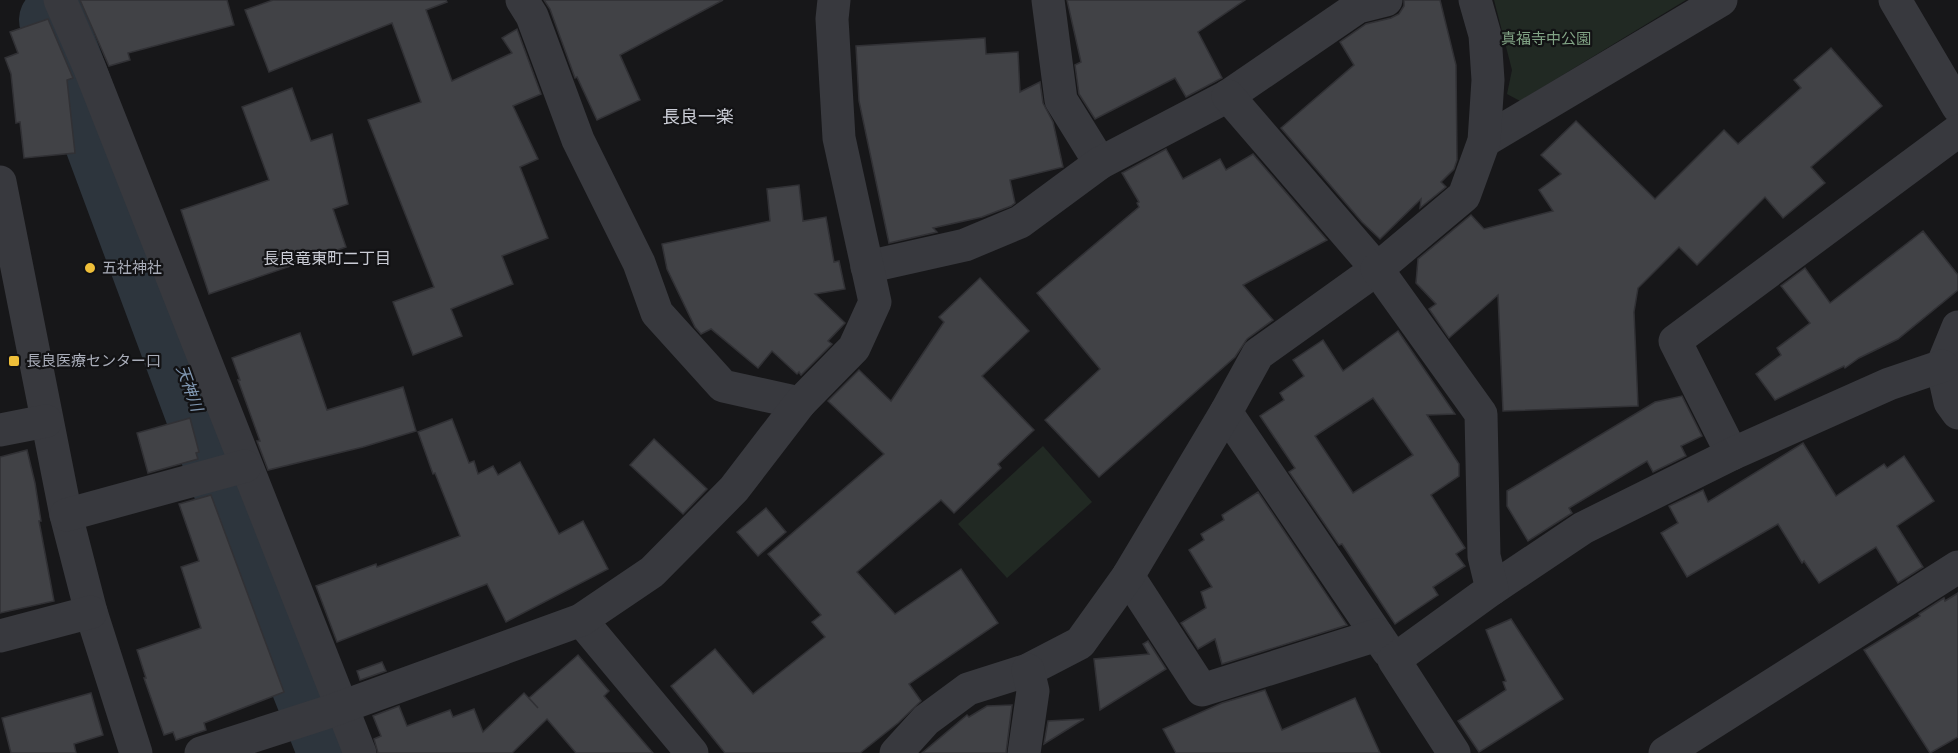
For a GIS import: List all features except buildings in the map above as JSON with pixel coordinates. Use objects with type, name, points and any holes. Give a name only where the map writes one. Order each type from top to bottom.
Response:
[{"type":"street","points":[[60,0],[90,69],[229,471],[326,712],[360,753]]},
{"type":"street","points":[[522,0],[532,16],[578,140],[639,263],[657,313],[723,386],[800,403]]},
{"type":"street","points":[[201,753],[326,712],[581,620],[652,572],[734,489],[800,403],[854,348],[875,302],[838,138],[832,19],[834,0]]},
{"type":"street","points":[[1048,0],[1061,100],[1100,163]]},
{"type":"street","points":[[867,267],[965,245],[1020,222],[1100,163],[1228,96],[1358,7],[1386,0]]},
{"type":"street","points":[[896,753],[926,720],[968,689],[1028,670],[1080,643],[1128,576],[1258,354],[1377,269],[1464,196],[1484,141],[1488,80],[1485,35],[1475,0]]},
{"type":"street","points":[[1484,141],[1721,0]]},
{"type":"street","points":[[1895,0],[1958,107]]},
{"type":"street","points":[[1228,96],[1377,269],[1480,414],[1484,556],[1492,589]]},
{"type":"street","points":[[1732,454],[1675,341],[1958,131]]},
{"type":"street","points":[[0,182],[66,515],[91,612],[136,753]]},
{"type":"street","points":[[1958,327],[1941,366],[1950,402],[1958,413]]},
{"type":"street","points":[[1128,576],[1202,690],[1385,648],[1492,589],[1583,528],[1732,454],[1889,384],[1941,366]]},
{"type":"street","points":[[1226,412],[1454,753]]},
{"type":"street","points":[[0,430],[46,421]]},
{"type":"street","points":[[66,515],[229,471]]},
{"type":"street","points":[[1665,753],[1958,567]]},
{"type":"street","points":[[0,636],[91,612]]},
{"type":"street","points":[[581,620],[687,751]]},
{"type":"street","points":[[1024,753],[1033,691],[1028,670]]},
{"type":"green space","name":"真福寺中公園","points":[[1494,0],[1686,0],[1520,101],[1507,94],[1512,70]]},
{"type":"green space","points":[[1043,446],[1092,502],[1007,578],[958,524]]},
{"type":"waterway","name":"天神川","points":[[53,20],[237,515],[332,753]]},
{"type":"place","name":"五社神社","points":[[90,268]]},
{"type":"place","name":"長良医療センター口","points":[[14,361]]},
{"type":"district","name":"長良一楽","points":[[698,117]]},
{"type":"district","name":"長良竜東町二丁目","points":[[327,258]]}]
